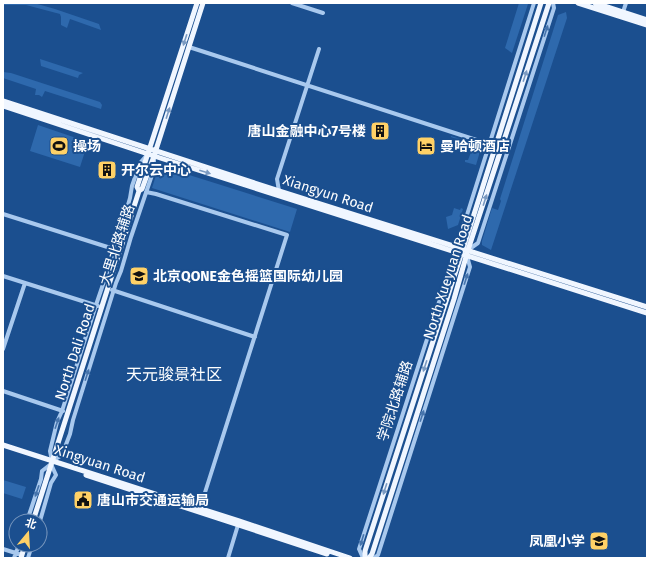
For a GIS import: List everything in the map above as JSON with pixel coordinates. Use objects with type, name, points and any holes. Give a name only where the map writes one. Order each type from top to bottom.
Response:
[{"type":"main road","name":"North Dali Road","points":[[139,191],[137,187],[197,3]]},
{"type":"main road","name":"North Dali Road","points":[[36,513],[108,289],[117,250],[154,156],[203,3]]},
{"type":"main road","name":"North Xueyuan Road","points":[[369,558],[372,554],[409,438],[457,300],[465,252],[495,146],[541,3]]},
{"type":"main road","name":"North Xueyuan Road","points":[[364,558],[403,436],[510,124],[549,3]]},
{"type":"main road","points":[[578,3],[647,25]]},
{"type":"main road","points":[[595,3],[647,20]]},
{"type":"main road","name":"Xiangyun Road","points":[[3,101],[149,151],[154,156],[647,308]]},
{"type":"main road","name":"Xiangyun Road","points":[[3,106],[149,151],[156,150],[647,313]]},
{"type":"main road","points":[[503,122],[510,124]]},
{"type":"main road","points":[[403,436],[409,438]]},
{"type":"main road","name":"Xingyuan Road","points":[[3,445],[350,558]]},
{"type":"main road","name":"Xingyuan Road","points":[[3,448],[52,462]]},
{"type":"main road","name":"Xingyuan Road","points":[[239,523],[339,558]]},
{"type":"street","points":[[292,3],[323,13]]},
{"type":"street","points":[[465,252],[460,237],[534,3]]},
{"type":"street","name":"学院北路辅路","points":[[364,558],[359,549],[452,262],[478,243],[554,8],[553,3]]},
{"type":"street","points":[[623,12],[626,3]]},
{"type":"street","points":[[189,47],[495,146]]},
{"type":"street","points":[[279,191],[278,179],[319,49]]},
{"type":"street","points":[[518,52],[523,58]]},
{"type":"street","points":[[496,120],[503,122]]},
{"type":"street","points":[[510,124],[516,126]]},
{"type":"street","name":"大里北路辅路","points":[[42,513],[51,483],[56,475],[50,451],[57,422],[62,411],[96,305],[117,250],[132,186],[140,163],[149,151]]},
{"type":"street","name":"大里北路辅路","points":[[30,513],[41,479],[42,471],[62,455],[70,434],[73,420],[154,168],[154,156]]},
{"type":"street","points":[[146,192],[287,235],[201,505]]},
{"type":"street","points":[[3,214],[117,250]]},
{"type":"street","points":[[3,276],[102,308]]},
{"type":"street","points":[[3,349],[25,283]]},
{"type":"street","points":[[108,289],[254,337]]},
{"type":"street","points":[[374,558],[378,555],[415,440],[457,300]]},
{"type":"street","points":[[3,391],[68,413]]},
{"type":"street","points":[[396,434],[403,436]]},
{"type":"street","points":[[409,438],[415,440]]},
{"type":"street","points":[[375,499],[381,502]]},
{"type":"street","points":[[388,504],[393,506]]},
{"type":"street","points":[[228,558],[239,523]]},
{"type":"street","points":[[14,558],[16,553],[22,556]]},
{"type":"shaded area","points":[[3,3],[34,3],[99,24],[101,30],[70,19],[67,28],[61,25],[60,14],[26,5],[3,5]]},
{"type":"shaded area","points":[[519,3],[528,4],[512,53],[505,48]]},
{"type":"shaded area","points":[[566,12],[567,18],[491,250],[482,245],[482,241],[492,208],[498,210],[501,201],[500,199],[558,15]]},
{"type":"shaded area","points":[[40,59],[83,73],[79,75],[78,78],[41,66]]},
{"type":"shaded area","points":[[3,72],[11,73],[100,102],[102,105],[101,109],[45,91],[42,97],[35,95],[36,89],[3,78]]},
{"type":"shaded area","name":"操场","points":[[38,125],[88,142],[80,167],[30,151]]},
{"type":"shaded area","points":[[451,136],[479,145],[481,148],[476,165],[465,162],[465,160],[468,160],[473,147],[471,144]]},
{"type":"shaded area","points":[[163,168],[297,209],[290,232],[152,188],[157,172]]},
{"type":"shaded area","points":[[454,208],[460,210],[461,208],[463,209],[458,225],[448,229],[446,217],[452,215]]},
{"type":"shaded area","points":[[3,480],[26,487],[22,499],[3,493]]},
{"type":"place","name":"唐山金融中心7号楼","points":[[380,131]]},
{"type":"place","name":"操场","points":[[59,146]]},
{"type":"place","name":"曼哈顿酒店","points":[[426,146]]},
{"type":"place","name":"开尔云中心","points":[[107,170]]},
{"type":"place","name":"北京QONE金色摇篮国际幼儿园","points":[[139,276]]},
{"type":"place","name":"唐山市交通运输局","points":[[83,500]]},
{"type":"place","name":"凤凰小学","points":[[599,541]]},
{"type":"district","name":"天元骏景社区","points":[[174,374]]}]
